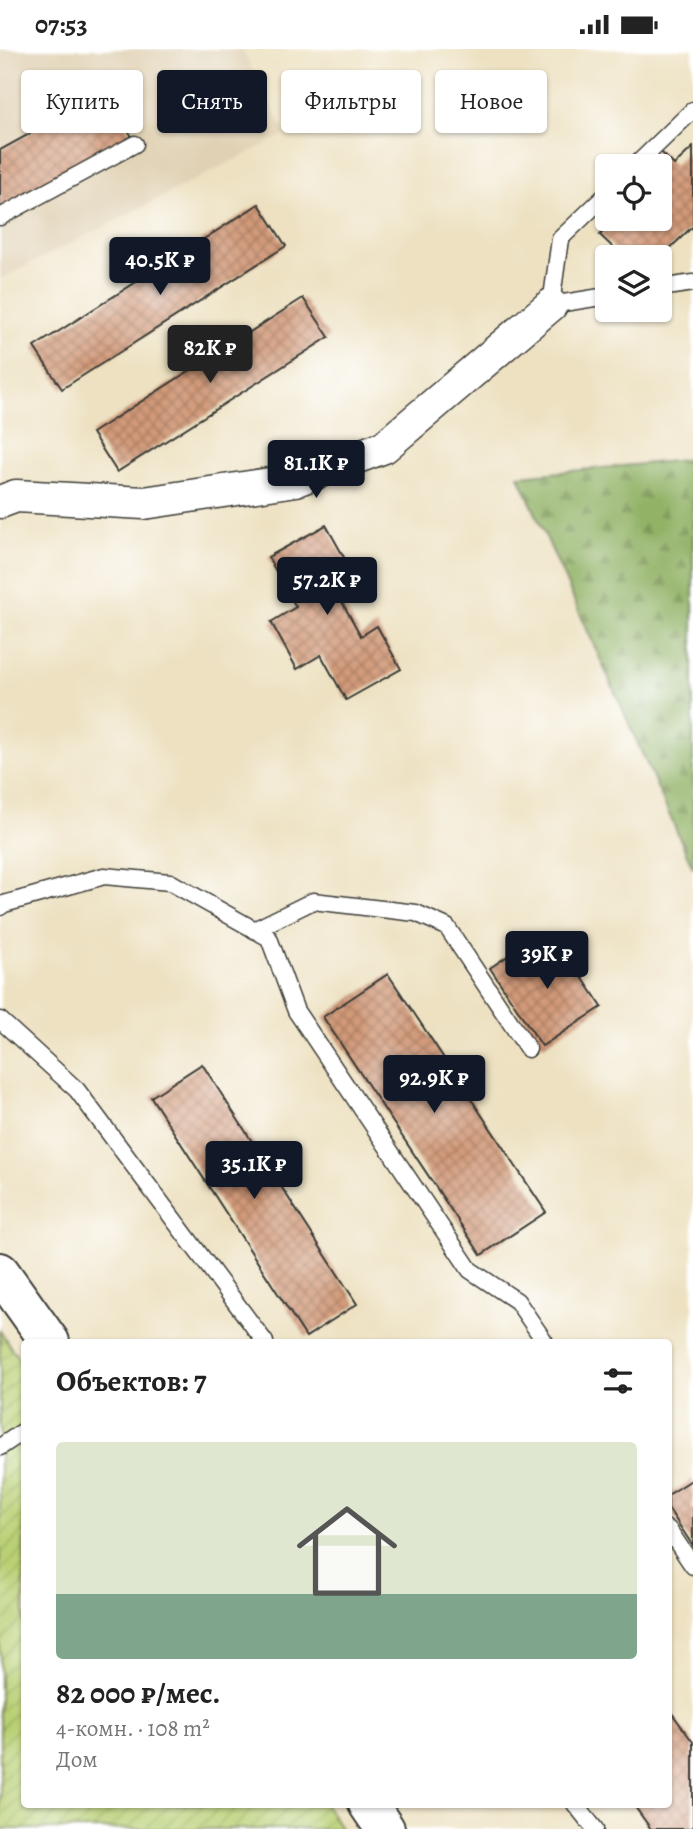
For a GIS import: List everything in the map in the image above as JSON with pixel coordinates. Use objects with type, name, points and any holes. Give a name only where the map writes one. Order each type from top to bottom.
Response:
[{"type":"main road","points":[[0,1272],[48,1339]]},
{"type":"main road","points":[[371,1808],[385,1829]]},
{"type":"street","points":[[0,502],[16,496],[144,503],[296,480],[384,447],[551,305]]},
{"type":"lane","points":[[647,154],[693,110]]},
{"type":"lane","points":[[0,217],[135,143]]},
{"type":"lane","points":[[595,205],[560,239],[551,305],[595,298]]},
{"type":"lane","points":[[672,286],[693,283]]},
{"type":"lane","points":[[0,907],[104,876],[170,882],[269,938],[296,1011],[470,1270],[517,1301],[543,1339]]},
{"type":"lane","points":[[254,930],[313,901],[416,913],[447,927],[528,1049]]},
{"type":"lane","points":[[0,1020],[77,1090],[263,1339]]},
{"type":"lane","points":[[0,1447],[21,1433]]},
{"type":"lane","points":[[672,1535],[693,1566]]},
{"type":"lane","points":[[578,1808],[594,1829]]},
{"type":"shaded area","points":[[242,49],[253,70],[157,70],[157,133],[267,133],[267,97],[281,124],[281,133],[286,134],[0,279],[0,50]]},
{"type":"green space","points":[[693,459],[693,868],[519,476]]},
{"type":"green space","points":[[0,1331],[21,1362],[21,1808],[328,1808],[341,1829],[0,1829]]},
{"type":"building","points":[[31,133],[130,133],[132,137],[0,210],[0,150]]},
{"type":"building","points":[[693,147],[693,230],[691,228],[672,246],[610,245],[600,235],[604,231],[672,231],[672,163],[674,165]]},
{"type":"building","points":[[259,204],[286,246],[62,389],[34,347]]},
{"type":"building","points":[[303,298],[329,337],[117,472],[92,433]]},
{"type":"building","points":[[326,525],[350,568],[329,579],[361,636],[377,626],[401,669],[346,700],[321,655],[297,669],[271,622],[296,607],[268,557]]},
{"type":"building","points":[[557,940],[602,1007],[542,1046],[490,968],[518,949],[526,961]]},
{"type":"building","points":[[388,974],[546,1212],[481,1255],[323,1017]]},
{"type":"building","points":[[202,1064],[357,1304],[306,1337],[151,1097]]},
{"type":"building","points":[[693,1479],[693,1546],[672,1514],[672,1492]]},
{"type":"building","points":[[672,1713],[693,1742],[693,1826],[690,1829],[651,1829],[636,1808],[672,1808]]}]
